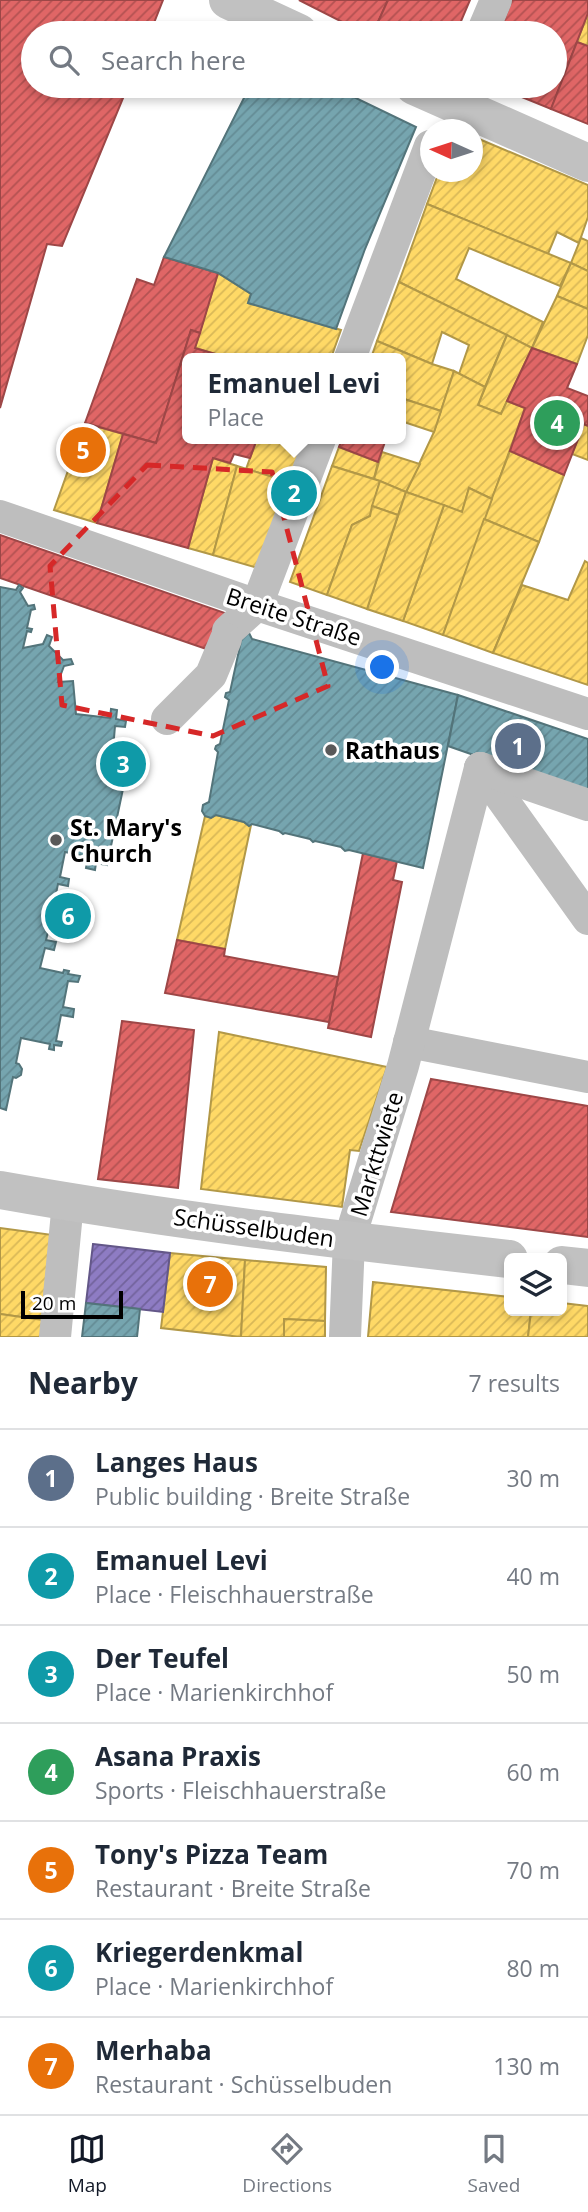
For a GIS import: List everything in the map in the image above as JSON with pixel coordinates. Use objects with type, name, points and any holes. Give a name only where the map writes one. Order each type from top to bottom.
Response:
[{"type":"street","points":[[228,0],[273,21]]},
{"type":"street","points":[[487,21],[496,0]]},
{"type":"street","points":[[439,100],[588,163]]},
{"type":"street","points":[[352,353],[420,172]]},
{"type":"street","points":[[167,719],[211,675],[227,635],[257,605],[318,444]]},
{"type":"street","name":"Breite Straße","points":[[0,516],[257,605],[588,714]]},
{"type":"street","points":[[480,768],[588,805]]},
{"type":"street","points":[[480,768],[588,919]]},
{"type":"street","name":"Markttwiete","points":[[345,1337],[349,1241],[406,1054],[480,768]]},
{"type":"street","points":[[406,1054],[588,1077]]},
{"type":"street","name":"Schüsselbuden","points":[[0,1190],[349,1241],[504,1258]]},
{"type":"street","points":[[55,1337],[68,1202]]},
{"type":"street","points":[[567,1266],[588,1268]]},
{"type":"highlighted area","points":[[147,465],[272,472],[328,686],[213,736],[62,705],[50,566]]},
{"type":"building: Homes","points":[[588,13],[588,46],[577,42]]},
{"type":"building: Homes","points":[[483,141],[588,185],[588,217],[579,243],[557,232],[548,254],[427,204],[435,182],[483,182]]},
{"type":"building: Homes","points":[[427,204],[571,263],[560,286],[469,248],[456,279],[543,322],[532,348],[399,282]]},
{"type":"building: Homes","points":[[581,238],[588,241],[588,271],[571,263]]},
{"type":"building: Homes","points":[[571,263],[588,271],[588,309],[557,296]]},
{"type":"building: Homes","points":[[218,273],[251,294],[248,303],[341,330],[333,353],[212,353],[195,348]]},
{"type":"building: Homes","points":[[399,282],[507,335],[485,387],[459,374],[469,345],[442,332],[432,364],[377,341]]},
{"type":"building: Homes","points":[[557,296],[588,309],[588,335],[577,364],[532,348]]},
{"type":"building: Homes","points":[[507,335],[532,348],[501,414],[478,405]]},
{"type":"building: Homes","points":[[377,341],[406,353],[373,353]]},
{"type":"building: Homes","points":[[406,353],[454,371],[441,411],[406,400]]},
{"type":"building: Homes","points":[[454,371],[485,387],[478,405],[501,414],[507,401],[525,408],[492,499],[469,488],[462,512],[406,492],[434,432]]},
{"type":"building: Homes","points":[[406,400],[441,411],[434,432],[406,423]]},
{"type":"building: Homes","points":[[85,423],[123,434],[97,523],[54,510]]},
{"type":"building: Homes","points":[[584,424],[588,426],[588,460],[572,454]]},
{"type":"building: Homes","points":[[255,444],[290,444],[301,447],[289,482],[246,469]]},
{"type":"building: Homes","points":[[339,447],[378,462],[374,479],[332,466]]},
{"type":"building: Homes","points":[[510,451],[564,475],[539,542],[484,519]]},
{"type":"building: Homes","points":[[382,452],[420,464],[406,492],[374,479]]},
{"type":"building: Homes","points":[[213,458],[237,466],[213,555],[188,548]]},
{"type":"building: Homes","points":[[237,466],[289,482],[261,569],[213,555]]},
{"type":"building: Homes","points":[[332,466],[380,481],[370,516],[352,525],[327,595],[290,582]]},
{"type":"building: Homes","points":[[380,481],[406,492],[398,515],[372,506]]},
{"type":"building: Homes","points":[[469,488],[492,499],[443,635],[403,621],[444,505],[462,512]]},
{"type":"building: Homes","points":[[406,492],[444,505],[403,621],[367,609]]},
{"type":"building: Homes","points":[[372,506],[398,515],[367,609],[327,595],[352,525],[370,516]]},
{"type":"building: Homes","points":[[484,519],[539,542],[493,653],[443,635]]},
{"type":"building: Homes","points":[[585,561],[588,563],[588,685],[493,653],[522,585],[568,600]]},
{"type":"building: Homes","points":[[216,815],[251,825],[225,949],[177,940],[205,816],[211,818]]},
{"type":"building: Homes","points":[[219,1032],[387,1067],[359,1151],[350,1150],[342,1207],[201,1189]]},
{"type":"building: Homes","points":[[0,1228],[53,1235],[43,1320],[0,1314]]},
{"type":"building: Homes","points":[[170,1253],[245,1260],[241,1337],[161,1328]]},
{"type":"building: Homes","points":[[245,1260],[326,1267],[325,1321],[284,1319],[284,1337],[241,1337]]},
{"type":"building: Homes","points":[[373,1282],[504,1296],[504,1316],[530,1316],[528,1337],[368,1337]]},
{"type":"building: Homes","points":[[567,1304],[588,1306],[588,1337],[528,1337],[530,1316],[567,1316]]},
{"type":"building: Homes","points":[[0,1314],[43,1320],[41,1337],[0,1337]]},
{"type":"building: Homes","points":[[284,1319],[325,1321],[325,1337],[284,1337]]},
{"type":"building: Shops","points":[[0,0],[163,0],[155,21],[21,21],[21,98],[123,98],[62,246],[47,244],[0,408]]},
{"type":"building: Shops","points":[[299,0],[388,0],[378,21],[340,21]]},
{"type":"building: Shops","points":[[388,0],[470,0],[461,21],[378,21]]},
{"type":"building: Shops","points":[[512,0],[588,0],[588,13],[567,67],[567,21],[504,21]]},
{"type":"building: Shops","points":[[577,42],[588,46],[588,124],[551,109],[555,98],[567,98],[567,68]]},
{"type":"building: Shops","points":[[524,98],[555,98],[551,109]]},
{"type":"building: Shops","points":[[164,257],[218,273],[200,333],[191,330],[182,353],[156,443],[85,423],[137,279],[154,285]]},
{"type":"building: Shops","points":[[191,330],[200,333],[195,348],[212,353],[184,353]]},
{"type":"building: Shops","points":[[532,348],[577,364],[567,388],[588,396],[588,426],[584,424],[564,475],[510,451],[525,408],[507,401]]},
{"type":"building: Shops","points":[[182,359],[182,444],[255,444],[250,458],[234,454],[230,463],[213,458],[188,548],[97,523],[123,434],[156,443]]},
{"type":"building: Shops","points":[[340,444],[384,444],[378,462],[339,447]]},
{"type":"building: Shops","points":[[0,535],[225,613],[212,651],[0,578]]},
{"type":"building: Shops","points":[[363,853],[397,861],[393,880],[402,882],[371,1037],[328,1028]]},
{"type":"building: Shops","points":[[177,940],[225,949],[224,956],[338,977],[329,1022],[165,993]]},
{"type":"building: Shops","points":[[122,1021],[194,1030],[178,1188],[98,1179]]},
{"type":"building: Shops","points":[[431,1079],[588,1106],[588,1237],[391,1212]]},
{"type":"building: Offices","points":[[93,1244],[170,1253],[163,1312],[86,1303]]},
{"type":"building: Public","points":[[244,98],[356,98],[416,127],[365,249],[336,329],[248,303],[251,294],[218,273],[164,257]]},
{"type":"building: Public","name":"St. Mary's Church","points":[[19,585],[23,588],[20,592],[28,606],[34,605],[35,609],[31,610],[27,628],[32,629],[31,632],[27,631],[23,648],[43,644],[47,635],[52,637],[49,646],[63,660],[71,659],[73,664],[64,666],[58,682],[73,681],[76,714],[110,718],[111,709],[117,710],[116,719],[126,721],[125,727],[115,726],[113,750],[122,752],[120,788],[123,789],[107,865],[96,863],[95,870],[86,868],[88,857],[65,852],[60,877],[69,879],[68,886],[58,884],[53,908],[63,911],[61,918],[52,916],[46,940],[56,942],[54,950],[45,948],[40,968],[63,973],[64,970],[69,971],[68,974],[80,976],[78,982],[68,981],[63,1007],[74,1009],[73,1017],[61,1015],[56,1041],[62,1042],[61,1046],[54,1045],[54,1050],[49,1049],[50,1044],[21,1038],[16,1063],[22,1069],[21,1075],[13,1077],[6,1110],[0,1108],[0,587],[16,590]]},
{"type":"building: Public","name":"Rathaus","points":[[243,632],[249,633],[252,639],[458,695],[423,868],[345,851],[341,847],[313,842],[252,824],[249,826],[244,822],[216,815],[211,818],[205,816],[203,805],[209,802],[218,752],[215,749],[220,744],[229,700],[225,697],[226,693],[230,692]]},
{"type":"building: Public","points":[[458,695],[588,739],[588,795],[448,746]]},
{"type":"building: Public","points":[[86,1303],[140,1309],[137,1337],[82,1337]]},
{"type":"place","name":"Asana Praxis","points":[[557,423]]},
{"type":"place","name":"Tony's Pizza Team","points":[[83,450]]},
{"type":"place","name":"Emanuel Levi","points":[[294,493]]},
{"type":"place","name":"Langes Haus","points":[[518,746]]},
{"type":"place","name":"Rathaus","points":[[331,750]]},
{"type":"place","name":"Der Teufel","points":[[123,764]]},
{"type":"place","name":"St. Mary's Church","points":[[56,840]]},
{"type":"place","name":"Kriegerdenkmal","points":[[68,916]]},
{"type":"place","name":"Merhaba","points":[[210,1284]]}]
